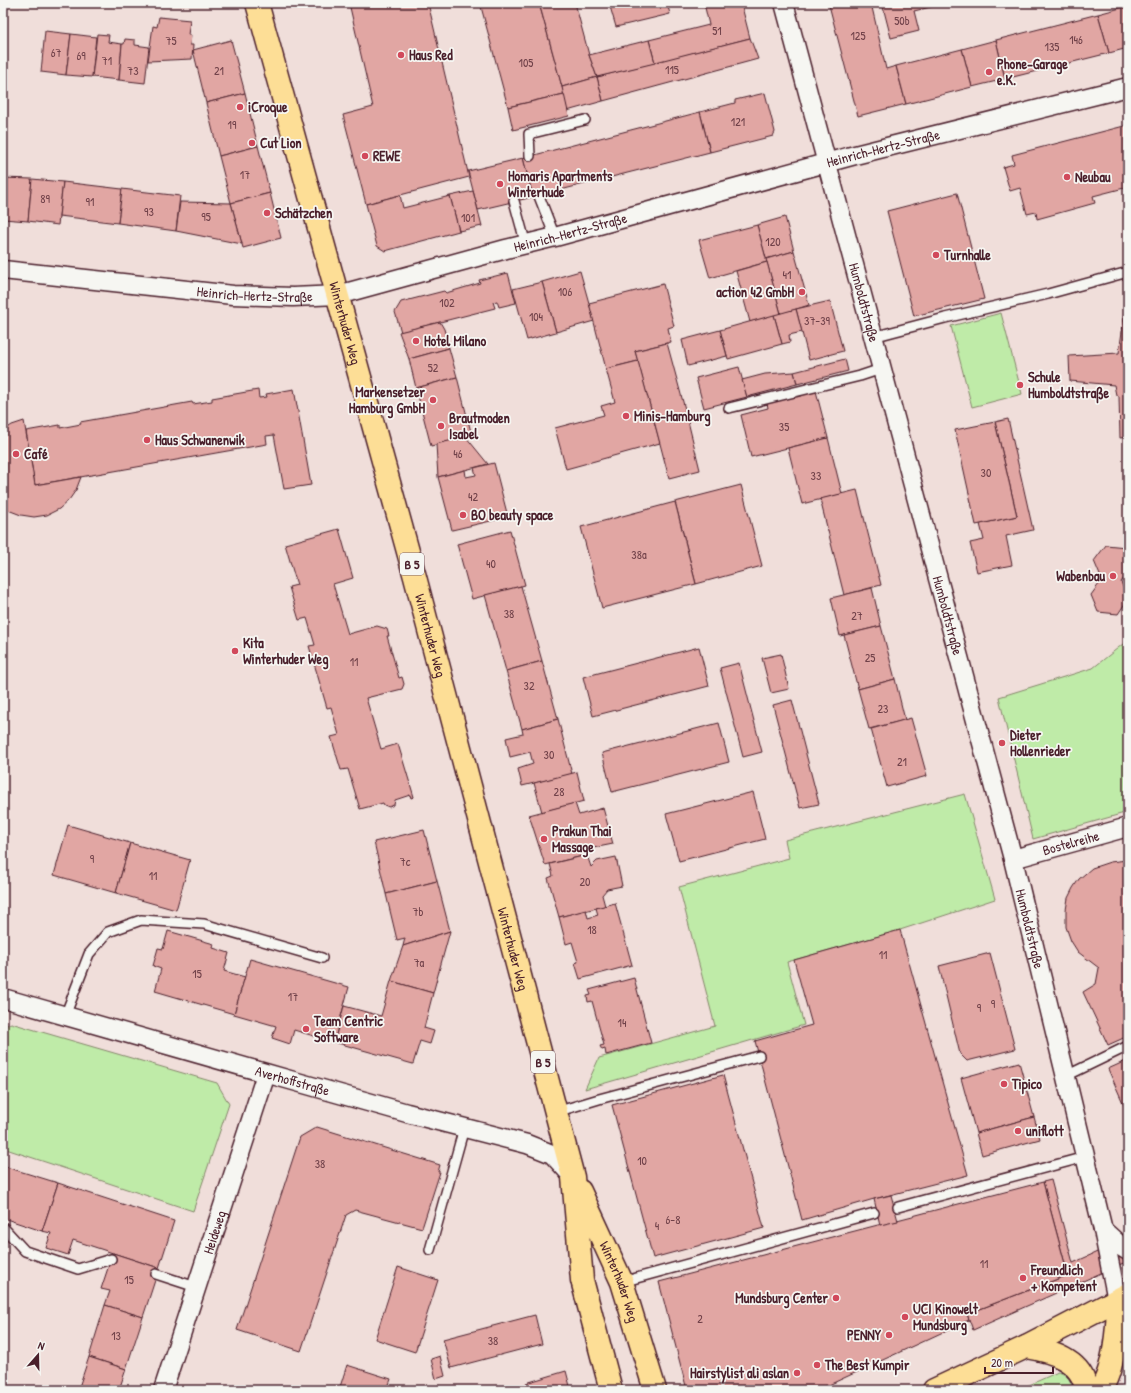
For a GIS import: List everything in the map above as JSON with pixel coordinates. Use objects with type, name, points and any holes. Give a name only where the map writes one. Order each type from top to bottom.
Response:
[{"type":"main road","name":"Winterhuder Weg","points":[[257,3],[415,577],[573,1177],[582,1280],[611,1390]]},
{"type":"main road","name":"Winterhuder Weg","points":[[573,1177],[622,1282],[654,1390]]},
{"type":"main road","points":[[934,1390],[1026,1347],[1122,1297]]},
{"type":"main road","points":[[1100,1390],[1107,1377],[1113,1353],[1122,1297]]},
{"type":"main road","points":[[1026,1347],[1048,1352],[1072,1363],[1083,1377],[1086,1390]]},
{"type":"street","name":"Humboldtstraße","points":[[784,3],[1013,859],[1103,1230],[1122,1297]]},
{"type":"street","name":"Heinrich-Hertz-Straße","points":[[3,270],[233,295],[293,297],[338,295],[555,238],[827,163],[1128,87]]},
{"type":"street","name":"Bostelreihe","points":[[1013,859],[1128,828]]},
{"type":"street","name":"Averhoffstraße","points":[[3,998],[266,1074],[527,1144],[552,1154],[573,1177]]},
{"type":"street","name":"Heideweg","points":[[163,1390],[266,1074]]},
{"type":"street","points":[[1103,1230],[1122,1248],[1128,1251]]},
{"type":"lane","points":[[530,156],[529,134],[585,120]]},
{"type":"lane","points":[[539,196],[555,238]]},
{"type":"lane","points":[[514,201],[526,245]]},
{"type":"lane","points":[[873,337],[945,318],[1048,294],[1128,272]]},
{"type":"lane","points":[[729,408],[860,376],[882,369]]},
{"type":"lane","points":[[65,1016],[89,954],[108,932],[140,920],[204,924],[322,958]]},
{"type":"lane","points":[[1066,1076],[1128,1046]]},
{"type":"lane","points":[[556,1112],[759,1056]]},
{"type":"lane","points":[[430,1250],[464,1128]]},
{"type":"lane","points":[[898,1207],[1085,1157]]},
{"type":"lane","points":[[622,1282],[874,1214]]},
{"type":"lane","points":[[3,1227],[25,1251],[78,1269],[111,1259]]},
{"type":"lane","points":[[156,1274],[196,1287]]},
{"type":"green space","points":[[1001,313],[1022,394],[972,407],[951,326]]},
{"type":"green space","points":[[1128,640],[1128,812],[1033,839],[999,697],[1093,668]]},
{"type":"green space","points":[[965,794],[995,899],[900,930],[787,962],[804,1025],[585,1089],[599,1058],[715,1026],[679,887],[789,858],[785,840]]},
{"type":"green space","points":[[11,1023],[217,1083],[229,1104],[193,1211],[3,1148],[3,1027]]},
{"type":"green space","points":[[1058,1372],[1064,1374],[1068,1378],[1072,1390],[1018,1390]]},
{"type":"building","name":"Haus Red","points":[[349,3],[428,3],[469,177],[366,204],[343,115],[373,107]]},
{"type":"building","points":[[480,3],[539,3],[564,94],[508,107]]},
{"type":"building","points":[[539,3],[575,3],[589,55],[597,77],[562,87]]},
{"type":"building","points":[[609,3],[667,3],[670,14],[616,27]]},
{"type":"building","points":[[704,3],[741,3],[750,38],[655,63],[649,40],[709,25]]},
{"type":"building","points":[[837,3],[871,3],[886,69],[896,66],[906,104],[858,116],[829,5]]},
{"type":"building","points":[[882,3],[947,3],[914,11],[919,31],[891,38]]},
{"type":"building","points":[[1128,6],[1128,48],[1109,53],[1098,14]]},
{"type":"building","points":[[1098,14],[1109,53],[1005,79],[996,40]]},
{"type":"building","points":[[159,17],[190,20],[188,35],[191,35],[190,45],[193,45],[192,59],[148,61],[153,26],[157,27]]},
{"type":"building","points":[[45,31],[71,34],[66,75],[41,72]]},
{"type":"building","points":[[71,34],[96,37],[92,77],[66,75]]},
{"type":"building","points":[[97,34],[109,35],[108,42],[122,44],[119,80],[92,77]]},
{"type":"building","points":[[750,38],[758,59],[603,101],[597,77]]},
{"type":"building","points":[[125,39],[135,40],[135,45],[149,47],[145,83],[119,80],[122,44],[124,44]]},
{"type":"building","points":[[231,40],[245,93],[206,103],[193,50]]},
{"type":"building","points":[[649,40],[655,63],[597,77],[589,55]]},
{"type":"building","points":[[996,40],[1005,79],[972,87],[962,49]]},
{"type":"building","points":[[962,49],[972,87],[906,104],[896,66]]},
{"type":"building","points":[[597,77],[603,101],[567,111],[562,87]]},
{"type":"building","points":[[245,93],[258,146],[219,156],[206,103]]},
{"type":"building","points":[[765,93],[775,132],[773,136],[710,152],[700,112],[735,103],[735,100]]},
{"type":"building","points":[[564,94],[569,116],[513,130],[508,107]]},
{"type":"building","points":[[700,112],[710,152],[533,197],[523,158]]},
{"type":"building","name":"Neubau","points":[[1128,125],[1128,187],[1093,196],[1095,203],[1037,219],[1036,212],[1027,214],[1020,188],[1010,191],[1003,167],[1014,164],[1012,155]]},
{"type":"building","points":[[258,146],[270,193],[231,203],[219,156]]},
{"type":"building","name":"Homaris Apartments Winterhude","points":[[523,158],[533,197],[478,210],[468,171]]},
{"type":"building","points":[[3,178],[32,179],[28,221],[3,219]]},
{"type":"building","points":[[32,179],[63,182],[58,225],[28,221]]},
{"type":"building","points":[[63,182],[122,189],[118,223],[59,216]]},
{"type":"building","points":[[122,189],[180,196],[176,231],[118,223]]},
{"type":"building","points":[[473,191],[482,226],[459,231],[450,196]]},
{"type":"building","points":[[270,193],[281,238],[243,248],[231,203]]},
{"type":"building","name":"Turnhalle","points":[[957,193],[984,299],[914,316],[887,211]]},
{"type":"building","points":[[400,195],[403,208],[450,196],[459,231],[385,251],[377,246],[366,204]]},
{"type":"building","points":[[180,202],[231,203],[242,244],[176,231]]},
{"type":"building","points":[[785,217],[794,251],[766,259],[757,225]]},
{"type":"building","points":[[757,225],[767,262],[710,278],[699,240]]},
{"type":"building","points":[[794,251],[809,305],[781,314],[766,259]]},
{"type":"building","points":[[767,262],[781,314],[750,322],[736,271]]},
{"type":"building","points":[[580,271],[594,321],[556,332],[542,282]]},
{"type":"building","points":[[508,273],[516,303],[499,307],[497,301],[493,302],[495,308],[401,332],[395,312],[401,302],[444,291],[446,293],[480,283],[479,280]]},
{"type":"building","points":[[542,282],[556,332],[527,340],[513,289]]},
{"type":"building","points":[[663,284],[674,326],[668,328],[671,342],[635,351],[638,361],[606,369],[589,303]]},
{"type":"building","points":[[830,301],[843,351],[809,360],[796,309]]},
{"type":"building","points":[[1126,303],[1128,303],[1128,437],[1120,438],[1119,396],[1116,395],[1114,385],[1070,381],[1069,356],[1119,353]]},
{"type":"building","points":[[796,309],[802,332],[789,335],[790,342],[782,344],[774,315]]},
{"type":"building","points":[[774,315],[782,344],[728,359],[720,330]]},
{"type":"building","points":[[440,322],[444,329],[449,348],[409,359],[399,332]]},
{"type":"building","points":[[720,330],[727,356],[688,366],[682,340]]},
{"type":"building","points":[[667,343],[686,413],[654,421],[635,351]]},
{"type":"building","points":[[449,348],[457,377],[416,388],[409,359]]},
{"type":"building","points":[[845,359],[848,371],[797,384],[794,372]]},
{"type":"building","points":[[638,361],[660,443],[566,469],[555,428],[604,415],[601,406],[615,402],[606,369]]},
{"type":"building","points":[[739,367],[747,397],[704,408],[696,378]]},
{"type":"building","points":[[794,372],[797,384],[747,397],[742,380],[765,374]]},
{"type":"building","points":[[457,377],[472,436],[431,446],[416,388]]},
{"type":"building","name":"Haus Schwanenwik","points":[[294,389],[311,485],[284,489],[274,435],[266,436],[267,444],[35,485],[26,431],[60,425],[60,428],[81,424],[80,422],[192,402],[193,404],[212,401],[212,398],[258,390],[259,398],[267,397],[266,394]]},
{"type":"building","points":[[816,391],[828,438],[751,457],[741,415],[768,408],[767,403]]},
{"type":"building","points":[[686,413],[700,470],[669,478],[654,421]]},
{"type":"building","points":[[1008,419],[1033,530],[1006,536],[1012,565],[977,572],[970,543],[984,540],[980,524],[1017,516],[995,422]]},
{"type":"building","name":"Café","points":[[24,421],[35,485],[81,477],[76,490],[69,500],[59,509],[47,515],[34,517],[21,515],[8,510],[3,506],[3,431],[12,425]]},
{"type":"building","points":[[995,422],[1017,516],[976,525],[955,430]]},
{"type":"building","points":[[466,437],[488,464],[438,477],[436,444]]},
{"type":"building","points":[[828,438],[842,494],[802,504],[788,448]]},
{"type":"building","points":[[494,463],[508,517],[452,530],[438,477],[465,470],[466,477],[476,475],[474,468]]},
{"type":"building","points":[[741,485],[762,566],[696,584],[675,502]]},
{"type":"building","points":[[857,490],[881,585],[844,595],[820,499]]},
{"type":"building","points":[[675,502],[696,584],[602,608],[581,527]]},
{"type":"building","points":[[339,529],[353,578],[333,584],[348,634],[377,626],[387,629],[389,636],[387,636],[399,678],[402,677],[404,684],[402,689],[366,698],[381,749],[398,744],[414,797],[411,798],[410,795],[395,800],[394,805],[389,807],[383,803],[360,809],[348,769],[341,770],[331,737],[339,735],[331,707],[327,708],[309,646],[315,645],[307,618],[299,620],[289,587],[297,585],[285,544]]},
{"type":"building","points":[[510,530],[525,585],[472,599],[457,544]]},
{"type":"building","name":"Wabenbau","points":[[1106,545],[1126,547],[1128,545],[1128,573],[1121,582],[1128,599],[1118,614],[1098,612],[1091,595],[1102,580],[1094,561]]},
{"type":"building","points":[[521,586],[542,661],[506,671],[485,595]]},
{"type":"building","points":[[872,588],[881,626],[840,636],[831,598]]},
{"type":"building","points":[[881,626],[895,679],[858,689],[844,635]]},
{"type":"building","points":[[699,647],[709,686],[593,716],[583,677]]},
{"type":"building","points":[[781,654],[789,689],[771,693],[762,658]]},
{"type":"building","points":[[542,661],[558,719],[522,729],[506,671]]},
{"type":"building","points":[[739,663],[762,752],[743,757],[720,668]]},
{"type":"building","points":[[895,679],[905,720],[869,729],[858,689]]},
{"type":"building","points":[[792,700],[819,804],[800,808],[773,705]]},
{"type":"building","points":[[911,718],[927,776],[887,787],[871,729]]},
{"type":"building","points":[[558,719],[572,774],[522,786],[518,769],[533,764],[530,752],[510,757],[506,738],[523,734],[522,729]]},
{"type":"building","points":[[719,723],[729,762],[612,792],[602,753]]},
{"type":"building","points":[[577,772],[584,801],[542,812],[534,783]]},
{"type":"building","points":[[753,792],[765,839],[679,861],[666,814]]},
{"type":"building","points":[[575,803],[579,815],[603,808],[613,844],[588,849],[587,855],[545,865],[529,815]]},
{"type":"building","points":[[68,825],[130,843],[116,893],[54,875]]},
{"type":"building","points":[[424,830],[437,881],[386,894],[374,842]]},
{"type":"building","points":[[130,843],[190,860],[176,910],[116,893]]},
{"type":"building","points":[[587,855],[591,867],[597,861],[616,857],[622,886],[607,889],[602,895],[605,906],[559,917],[548,878],[553,876],[550,864]]},
{"type":"building","points":[[1127,860],[1128,1036],[1108,1045],[1083,992],[1096,984],[1099,968],[1078,952],[1071,941],[1066,927],[1066,910],[1068,898],[1073,888],[1079,879],[1092,868],[1110,862]]},
{"type":"building","points":[[437,881],[450,931],[403,946],[405,938],[397,940],[386,894]]},
{"type":"building","points":[[615,903],[632,965],[580,979],[575,963],[578,962],[572,942],[566,944],[559,917],[586,910],[588,918],[598,915],[596,908]]},
{"type":"building","points":[[900,930],[968,1175],[874,1199],[802,1220],[755,1041],[812,1025],[794,960]]},
{"type":"building","points":[[168,931],[214,944],[213,948],[229,953],[224,971],[245,977],[234,1014],[155,991],[161,969],[153,966],[158,948],[163,949]]},
{"type":"building","points":[[450,931],[433,993],[391,981],[403,946]]},
{"type":"building","points":[[990,953],[1015,1049],[967,1061],[960,1054],[939,966]]},
{"type":"building","points":[[250,959],[349,987],[334,1042],[294,1030],[290,1044],[272,1038],[276,1026],[234,1014]]},
{"type":"building","points":[[634,978],[651,1043],[606,1055],[605,1049],[602,1050],[600,1046],[604,1045],[592,1001],[588,1002],[587,996],[591,995],[589,990]]},
{"type":"building","points":[[391,981],[433,993],[424,1028],[434,1031],[430,1044],[420,1041],[413,1064],[334,1042],[344,1006],[381,1016]]},
{"type":"building","points":[[1128,1060],[1128,1114],[1108,1069]]},
{"type":"building","points":[[1019,1062],[1034,1117],[976,1133],[961,1078]]},
{"type":"building","points":[[723,1075],[764,1228],[653,1258],[612,1105]]},
{"type":"building","points":[[1034,1117],[1040,1139],[982,1155],[976,1133]]},
{"type":"building","points":[[317,1127],[440,1165],[438,1172],[440,1172],[422,1228],[355,1210],[346,1215],[301,1351],[237,1330],[300,1137]]},
{"type":"building","points":[[3,1166],[58,1183],[42,1231],[3,1218]]},
{"type":"building","points":[[1051,1180],[1073,1263],[1128,1238],[1128,1261],[973,1330],[967,1314],[1068,1275],[1043,1182]]},
{"type":"building","name":"Mundsburg Center","points":[[1043,1182],[1068,1275],[967,1314],[969,1320],[818,1390],[687,1390],[659,1282]]},
{"type":"building","points":[[58,1183],[174,1221],[159,1268],[73,1240],[68,1255],[46,1248],[51,1233],[42,1231]]},
{"type":"building","points":[[891,1195],[898,1221],[880,1225],[874,1199]]},
{"type":"building","points":[[113,1253],[159,1268],[143,1317],[105,1305],[110,1291],[101,1289]]},
{"type":"building","points":[[398,1267],[438,1280],[415,1352],[375,1339]]},
{"type":"building","points":[[105,1305],[143,1317],[126,1369],[89,1357]]},
{"type":"building","points":[[535,1315],[542,1344],[451,1368],[443,1339]]},
{"type":"building","points":[[440,1356],[445,1376],[436,1379],[431,1359]]},
{"type":"building","points":[[89,1357],[126,1369],[119,1390],[78,1390]]},
{"type":"building","points":[[347,1365],[391,1379],[387,1390],[339,1390]]},
{"type":"building","points":[[566,1371],[571,1390],[528,1390],[526,1383]]},
{"type":"place","name":"Haus Red","points":[[401,55]]},
{"type":"place","name":"Phone-Garage e.K.","points":[[989,72]]},
{"type":"place","name":"iCroque","points":[[240,107]]},
{"type":"place","name":"Cut Lion","points":[[252,143]]},
{"type":"place","name":"REWE","points":[[365,156]]},
{"type":"place","name":"Neubau","points":[[1067,177]]},
{"type":"place","name":"Homaris Apartments Winterhude","points":[[500,184]]},
{"type":"place","name":"Schätzchen","points":[[267,213]]},
{"type":"place","name":"Turnhalle","points":[[936,255]]},
{"type":"place","name":"action 42 GmbH","points":[[802,292]]},
{"type":"place","name":"Hotel Milano","points":[[416,341]]},
{"type":"place","name":"Schule Humboldtstraße","points":[[1020,385]]},
{"type":"place","name":"Markensetzer Hamburg GmbH","points":[[433,400]]},
{"type":"place","name":"Minis-Hamburg","points":[[626,416]]},
{"type":"place","name":"Brautmoden Isabel","points":[[441,426]]},
{"type":"place","name":"Haus Schwanenwik","points":[[147,440]]},
{"type":"place","name":"Café","points":[[16,454]]},
{"type":"place","name":"BO beauty space","points":[[463,515]]},
{"type":"place","name":"Wabenbau","points":[[1113,576]]},
{"type":"place","name":"Kita Winterhuder Weg","points":[[235,651]]},
{"type":"place","name":"Dieter Hollenrieder","points":[[1002,743]]},
{"type":"place","name":"Prakun Thai Massage","points":[[544,839]]},
{"type":"place","name":"Team Centric Software","points":[[306,1029]]},
{"type":"place","name":"Tipico","points":[[1004,1084]]},
{"type":"place","name":"uniflott","points":[[1018,1131]]},
{"type":"place","name":"Freundlich + Kompetent","points":[[1023,1278]]},
{"type":"place","name":"Mundsburg Center","points":[[836,1298]]},
{"type":"place","name":"UCI Kinowelt Mundsburg","points":[[905,1317]]},
{"type":"place","name":"PENNY","points":[[889,1335]]},
{"type":"place","name":"The Best Kumpir","points":[[817,1365]]},
{"type":"place","name":"Hairstylist ali aslan","points":[[797,1373]]}]
